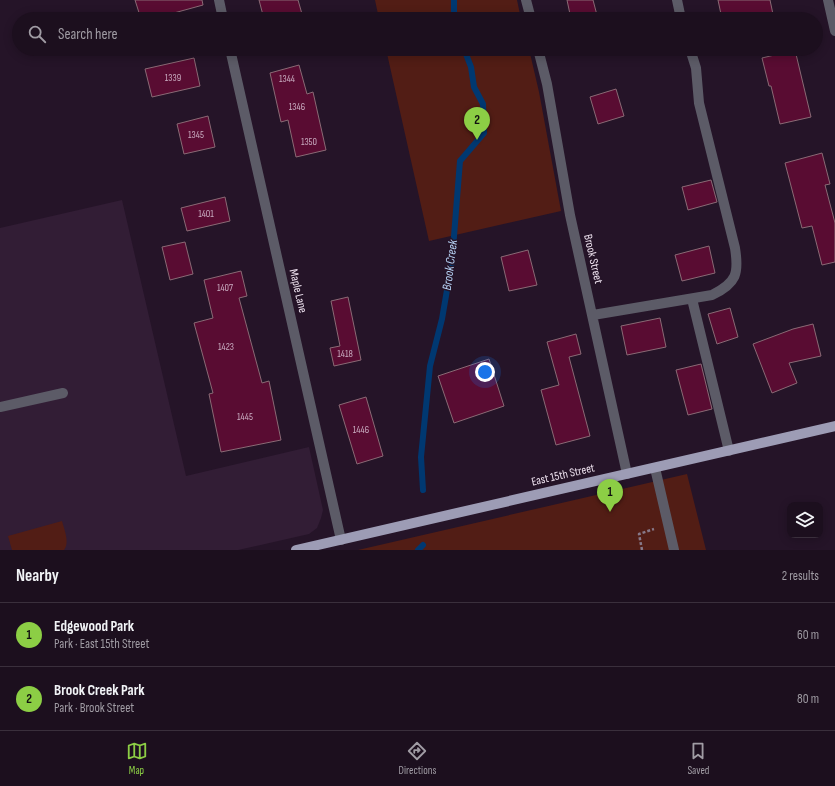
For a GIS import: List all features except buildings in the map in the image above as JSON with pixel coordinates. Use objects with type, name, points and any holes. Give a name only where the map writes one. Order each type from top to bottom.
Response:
[{"type":"main road","name":"East 15th Street","points":[[296,550],[835,426]]},
{"type":"street","points":[[219,0],[222,12]]},
{"type":"street","points":[[526,0],[529,12]]},
{"type":"street","points":[[677,0],[680,12]]},
{"type":"street","points":[[828,0],[835,31]]},
{"type":"street","name":"Maple Lane","points":[[232,56],[341,540]]},
{"type":"street","name":"Brook Street","points":[[540,56],[547,84],[570,215],[627,474]]},
{"type":"street","points":[[592,316],[712,295],[723,290],[734,278],[738,265],[735,248],[699,103],[696,68],[692,56]]},
{"type":"street","points":[[692,299],[728,451]]},
{"type":"street","points":[[0,407],[63,393]]},
{"type":"street","points":[[655,468],[674,550]]},
{"type":"path","points":[[642,550],[639,534],[654,530],[653,523]]},
{"type":"shaded area","points":[[375,0],[517,0],[520,12],[378,12]]},
{"type":"shaded area","points":[[388,56],[531,56],[539,92],[561,211],[429,241]]},
{"type":"shaded area","points":[[122,200],[186,476],[309,447],[323,510],[317,528],[309,534],[238,550],[0,550],[0,228]]},
{"type":"shaded area","points":[[687,474],[706,550],[358,550]]},
{"type":"shaded area","points":[[62,521],[67,539],[64,550],[12,550],[8,536]]},
{"type":"waterway","name":"Brook Creek","points":[[454,0],[454,12]]},
{"type":"waterway","name":"Brook Creek","points":[[423,490],[421,457],[430,366],[442,319],[452,261],[460,161],[484,133],[483,104],[474,87],[471,67],[467,56]]},
{"type":"waterway","name":"Brook Creek","points":[[418,550],[423,545]]},
{"type":"place","name":"Brook Creek Park","points":[[477,140]]},
{"type":"place","name":"Edgewood Park","points":[[610,512]]}]
